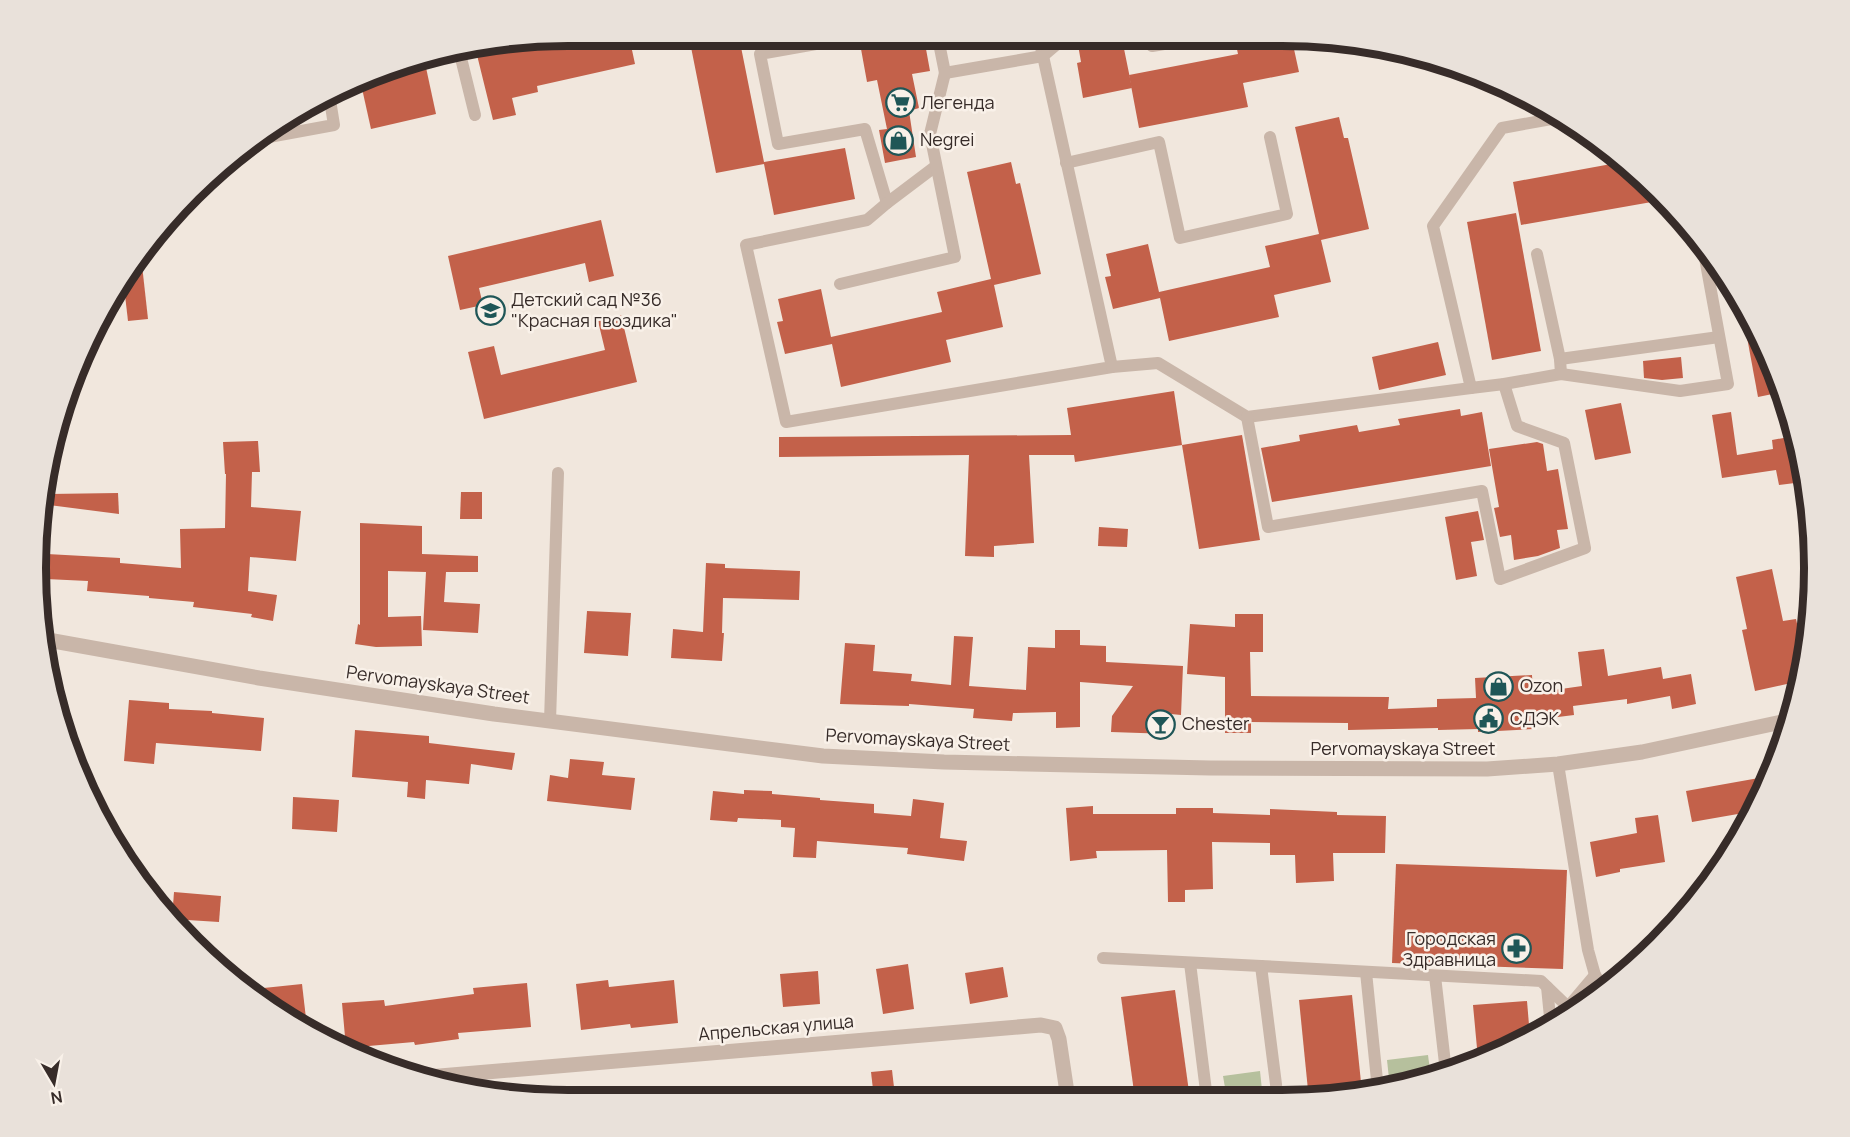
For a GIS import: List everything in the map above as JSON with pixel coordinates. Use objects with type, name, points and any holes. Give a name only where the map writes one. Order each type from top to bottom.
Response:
[{"type":"street","name":"Pervomayskaya Street","points":[[52,641],[259,678],[550,721],[823,756],[944,762],[1394,770],[1486,769],[1558,764],[1642,752],[1780,722]]},
{"type":"street","name":"Апрельская улица","points":[[445,1076],[1041,1025],[1055,1028],[1059,1039],[1067,1090]]},
{"type":"lane","points":[[804,46],[759,54],[778,144],[865,129],[886,203]]},
{"type":"lane","points":[[840,284],[955,257],[930,134],[945,73],[940,46]]},
{"type":"lane","points":[[1041,46],[1112,367]]},
{"type":"lane","points":[[945,73],[1043,56],[1055,46]]},
{"type":"lane","points":[[461,58],[475,115]]},
{"type":"lane","points":[[276,136],[334,125],[331,104]]},
{"type":"lane","points":[[1471,388],[1433,226],[1502,128],[1549,120]]},
{"type":"lane","points":[[1066,164],[1159,142],[1180,238],[1287,214],[1270,137]]},
{"type":"lane","points":[[936,165],[867,220],[746,245],[786,422],[1112,367],[1158,363],[1247,417],[1504,384],[1561,374],[1680,391],[1728,384],[1706,265]]},
{"type":"lane","points":[[1537,255],[1560,359],[1561,374]]},
{"type":"lane","points":[[1560,359],[1719,337]]},
{"type":"lane","points":[[1247,417],[1268,527],[1482,490],[1500,579],[1585,548],[1564,443],[1517,426],[1504,384]]},
{"type":"lane","points":[[550,721],[558,473]]},
{"type":"lane","points":[[1558,764],[1588,950],[1595,975],[1600,982]]},
{"type":"lane","points":[[1102,958],[1541,981],[1567,1006]]},
{"type":"lane","points":[[1190,963],[1206,1090]]},
{"type":"lane","points":[[1261,966],[1277,1090]]},
{"type":"lane","points":[[1365,972],[1377,1081]]},
{"type":"lane","points":[[1571,1004],[1595,975]]},
{"type":"lane","points":[[1435,976],[1445,1064]]},
{"type":"lane","points":[[1547,987],[1550,1016]]},
{"type":"green space","points":[[1428,1055],[1430,1069],[1389,1079],[1387,1060]]},
{"type":"green space","points":[[1260,1071],[1262,1090],[1225,1090],[1223,1076]]},
{"type":"building","points":[[631,46],[635,64],[537,86],[538,92],[512,98],[516,115],[493,120],[477,55],[534,48]]},
{"type":"building","points":[[691,46],[741,46],[764,162],[845,148],[855,199],[774,215],[764,164],[716,173]]},
{"type":"building","points":[[860,46],[925,46],[930,71],[912,74],[919,108],[909,111],[916,157],[885,163],[879,130],[887,129],[877,80],[867,82]]},
{"type":"building","points":[[1078,46],[1123,46],[1132,88],[1083,98],[1077,63],[1081,62]]},
{"type":"building","points":[[1236,46],[1293,47],[1299,72],[1243,83],[1248,107],[1139,128],[1129,75],[1238,54]]},
{"type":"building","points":[[426,66],[436,114],[371,129],[362,89]]},
{"type":"building","points":[[1339,117],[1344,138],[1348,138],[1369,229],[1321,240],[1331,282],[1274,295],[1279,317],[1169,341],[1160,298],[1113,309],[1105,277],[1111,276],[1106,254],[1148,244],[1159,292],[1270,267],[1265,246],[1319,234],[1295,127]]},
{"type":"building","points":[[1011,162],[1016,184],[1020,183],[1041,274],[994,285],[1003,327],[946,340],[951,362],[841,387],[832,344],[785,354],[777,322],[783,321],[778,299],[821,289],[831,337],[942,312],[937,292],[991,279],[967,172]]},
{"type":"building","points":[[1611,164],[1653,202],[1521,225],[1513,182]]},
{"type":"building","points":[[1516,213],[1541,351],[1492,360],[1467,222]]},
{"type":"building","points":[[601,220],[614,276],[589,282],[585,263],[479,288],[483,305],[460,310],[448,256]]},
{"type":"building","points":[[142,267],[148,319],[128,321],[125,293]]},
{"type":"building","points":[[621,315],[637,382],[484,419],[468,352],[494,346],[501,375],[605,350],[598,321]]},
{"type":"building","points":[[1746,330],[1773,394],[1758,397]]},
{"type":"building","points":[[1438,342],[1446,375],[1379,390],[1372,357]]},
{"type":"building","points":[[1681,357],[1683,378],[1662,380],[1644,378],[1643,361]]},
{"type":"building","points":[[1174,391],[1182,445],[1075,462],[1074,455],[1029,455],[1034,543],[994,546],[994,557],[965,556],[969,455],[779,457],[779,437],[1071,435],[1067,408]]},
{"type":"building","points":[[1621,403],[1631,453],[1595,460],[1585,410]]},
{"type":"building","points":[[1460,409],[1461,416],[1482,412],[1491,466],[1272,502],[1261,448],[1300,441],[1299,435],[1357,425],[1359,432],[1400,425],[1398,419]]},
{"type":"building","points":[[1731,412],[1737,455],[1773,449],[1772,440],[1787,437],[1796,483],[1779,485],[1776,470],[1722,478],[1712,415]]},
{"type":"building","points":[[1242,435],[1260,540],[1199,549],[1182,445]]},
{"type":"building","points":[[258,441],[260,472],[252,472],[251,507],[301,511],[296,561],[250,557],[248,591],[277,595],[273,621],[251,617],[252,614],[193,607],[194,602],[87,591],[88,581],[47,579],[47,554],[120,558],[120,563],[181,568],[180,529],[225,528],[226,474],[223,442]]},
{"type":"building","points":[[1537,442],[1543,444],[1547,471],[1558,469],[1568,529],[1557,530],[1560,548],[1538,556],[1514,560],[1511,535],[1500,537],[1494,508],[1499,507],[1489,449]]},
{"type":"building","points":[[461,492],[482,492],[482,519],[460,519]]},
{"type":"building","points":[[118,493],[119,514],[51,505],[52,494]]},
{"type":"building","points":[[1478,511],[1484,540],[1471,542],[1477,576],[1456,580],[1445,517]]},
{"type":"building","points":[[360,523],[422,526],[422,554],[478,556],[478,572],[446,572],[444,602],[480,604],[478,633],[423,630],[426,572],[388,571],[388,617],[421,616],[422,646],[376,647],[355,644],[358,624],[360,625]]},
{"type":"building","points":[[1099,527],[1128,529],[1127,547],[1098,546]]},
{"type":"building","points":[[706,563],[725,564],[725,568],[800,571],[799,600],[723,598],[722,661],[671,658],[673,629],[703,632]]},
{"type":"building","points":[[1772,569],[1783,621],[1796,619],[1799,634],[1790,683],[1755,691],[1742,630],[1747,629],[1736,577]]},
{"type":"building","points":[[587,611],[631,613],[628,656],[584,653]]},
{"type":"building","points":[[1235,614],[1263,614],[1263,652],[1250,652],[1251,696],[1389,697],[1388,709],[1437,707],[1437,699],[1476,698],[1475,678],[1532,675],[1533,693],[1582,686],[1578,652],[1604,649],[1608,676],[1661,667],[1663,679],[1691,674],[1696,704],[1672,709],[1670,696],[1627,704],[1627,699],[1573,706],[1574,715],[1534,720],[1534,729],[1478,732],[1478,729],[1438,730],[1438,728],[1348,730],[1348,723],[1251,722],[1251,733],[1225,733],[1225,677],[1187,674],[1190,624],[1235,627]]},
{"type":"building","points":[[1055,630],[1080,630],[1080,645],[1106,646],[1106,662],[1183,666],[1181,715],[1171,714],[1170,734],[1111,732],[1112,716],[1133,686],[1080,682],[1080,727],[1056,728],[1056,712],[1013,713],[1012,721],[973,718],[974,709],[909,704],[909,706],[840,704],[845,643],[875,645],[873,671],[912,674],[911,681],[951,685],[954,636],[973,637],[969,686],[1026,690],[1028,647],[1055,648]]},
{"type":"building","points":[[129,700],[169,703],[169,709],[212,711],[212,713],[264,718],[261,751],[156,743],[154,764],[124,761]]},
{"type":"building","points":[[355,730],[429,736],[429,743],[515,753],[512,770],[471,764],[469,784],[426,780],[425,799],[407,797],[408,782],[352,777]]},
{"type":"building","points":[[570,759],[604,762],[602,775],[635,778],[631,810],[547,801],[550,775],[568,778]]},
{"type":"building","points":[[1760,778],[1743,813],[1692,822],[1686,791]]},
{"type":"building","points":[[744,790],[772,791],[772,794],[874,804],[874,813],[911,816],[913,799],[944,803],[940,838],[967,841],[964,861],[907,854],[908,848],[817,841],[816,858],[793,857],[795,828],[781,827],[781,820],[738,818],[737,822],[710,820],[713,791],[744,794]]},
{"type":"building","points":[[293,797],[339,800],[337,832],[292,829]]},
{"type":"building","points":[[1093,806],[1093,814],[1176,814],[1176,808],[1213,808],[1213,813],[1270,815],[1270,809],[1337,812],[1337,815],[1386,816],[1385,853],[1333,853],[1334,881],[1296,883],[1295,855],[1270,855],[1270,843],[1212,842],[1213,889],[1185,890],[1185,902],[1168,902],[1167,850],[1096,851],[1097,858],[1070,861],[1066,808]]},
{"type":"building","points":[[1658,815],[1665,862],[1620,869],[1620,872],[1596,877],[1590,842],[1637,833],[1635,818]]},
{"type":"building","points":[[1396,864],[1567,870],[1563,969],[1392,963]]},
{"type":"building","points":[[174,892],[221,896],[219,922],[182,920],[173,909]]},
{"type":"building","points":[[908,964],[914,1009],[883,1014],[876,969]]},
{"type":"building","points":[[1003,967],[1008,997],[970,1004],[965,973]]},
{"type":"building","points":[[818,971],[820,1004],[783,1007],[780,974]]},
{"type":"building","points":[[608,980],[609,987],[674,980],[678,1023],[631,1028],[630,1024],[581,1030],[576,984]]},
{"type":"building","points":[[527,983],[531,1027],[458,1033],[459,1039],[415,1045],[414,1042],[360,1047],[345,1040],[342,1003],[384,1000],[385,1006],[474,994],[473,988]]},
{"type":"building","points":[[302,984],[306,1021],[278,1003],[258,989]]},
{"type":"building","points":[[1175,990],[1189,1090],[1134,1090],[1121,997]]},
{"type":"building","points":[[1352,995],[1361,1084],[1308,1089],[1299,1000]]},
{"type":"building","points":[[1527,1001],[1529,1028],[1477,1052],[1473,1005]]},
{"type":"building","points":[[892,1070],[894,1090],[873,1090],[871,1072]]},
{"type":"place","name":"Легенда","points":[[900,103]]},
{"type":"place","name":"Negrei","points":[[899,140]]},
{"type":"place","name":"Детский сад №36 \"Красная гвоздика\"","points":[[490,310]]},
{"type":"place","name":"Ozon","points":[[1499,686]]},
{"type":"place","name":"СДЭК","points":[[1489,719]]},
{"type":"place","name":"Chester","points":[[1161,724]]},
{"type":"place","name":"Городская Здравница","points":[[1517,949]]}]
